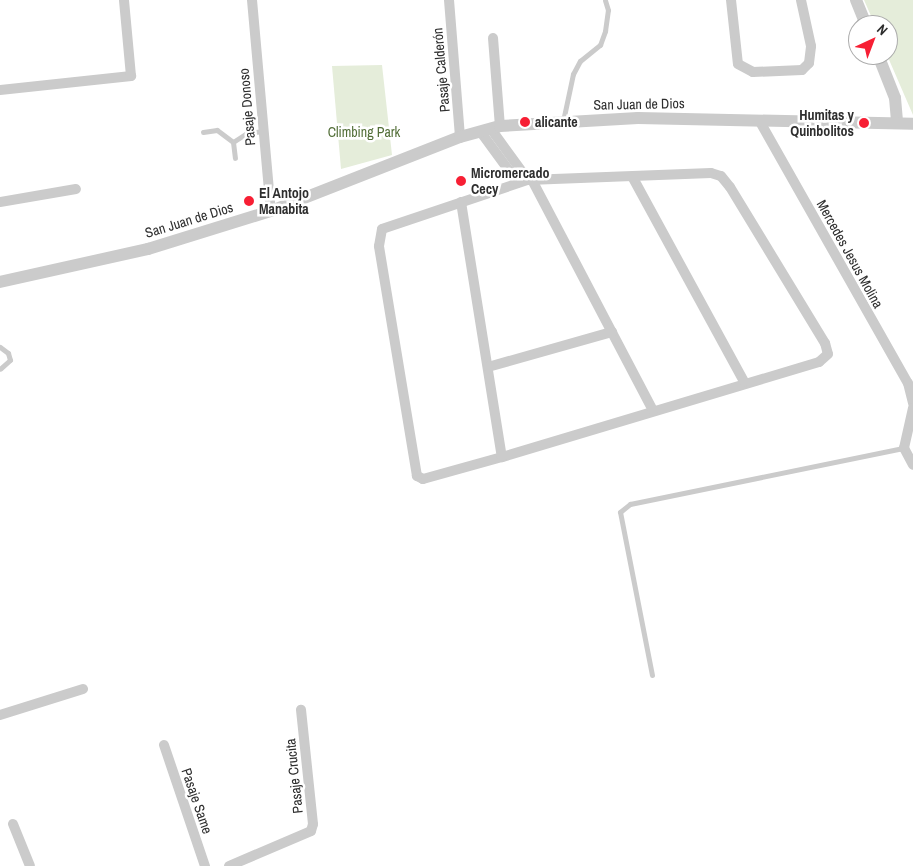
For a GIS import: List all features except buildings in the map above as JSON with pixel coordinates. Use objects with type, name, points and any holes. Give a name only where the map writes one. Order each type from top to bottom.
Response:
[{"type":"street","points":[[0,90],[131,76],[124,0]]},
{"type":"street","name":"Pasaje Donoso","points":[[252,0],[271,211]]},
{"type":"street","name":"Pasaje Calderón","points":[[449,0],[460,137]]},
{"type":"street","points":[[731,0],[738,64],[753,72],[802,70],[810,63],[811,46],[801,0]]},
{"type":"street","points":[[856,0],[862,15]]},
{"type":"street","points":[[493,38],[490,128],[518,183]]},
{"type":"street","points":[[882,65],[895,98],[897,122]]},
{"type":"street","name":"San Juan de Dios","points":[[0,282],[148,249],[271,211],[460,137],[490,128],[563,121],[759,120],[897,122],[913,124]]},
{"type":"street","name":"Mercedes Jesus Molina","points":[[759,120],[908,383],[913,403]]},
{"type":"street","points":[[490,128],[530,180],[653,410]]},
{"type":"street","points":[[711,173],[721,176],[825,342],[828,354],[819,362],[744,382],[502,457],[422,479],[414,471],[380,234],[389,225],[530,180],[633,178],[711,173]]},
{"type":"street","points":[[633,178],[744,382]]},
{"type":"street","points":[[0,202],[76,189]]},
{"type":"street","points":[[461,202],[502,457]]},
{"type":"street","points":[[488,367],[612,332]]},
{"type":"street","points":[[913,408],[904,448],[913,465]]},
{"type":"street","points":[[0,716],[83,689]]},
{"type":"street","name":"Pasaje Crucita","points":[[228,866],[304,836],[314,824],[301,710]]},
{"type":"street","name":"Pasaje Same","points":[[164,745],[205,866]]},
{"type":"street","points":[[13,824],[30,866]]},
{"type":"lane","points":[[563,121],[573,74],[580,61],[600,45],[605,31],[608,10],[605,0]]},
{"type":"lane","points":[[204,132],[217,130],[233,142],[235,158]]},
{"type":"lane","points":[[233,142],[248,133],[263,131]]},
{"type":"lane","points":[[0,347],[8,353],[10,360],[0,369]]},
{"type":"lane","points":[[652,675],[620,512],[630,504],[904,448]]},
{"type":"green space","points":[[864,0],[913,0],[913,115],[891,65],[898,65],[898,15],[871,15]]},
{"type":"green space","name":"Climbing Park","points":[[382,65],[392,155],[341,169],[332,66]]},
{"type":"place","name":"alicante","points":[[525,122]]},
{"type":"place","name":"Humitas y Quinbolitos","points":[[864,123]]},
{"type":"place","name":"Micromercado Cecy","points":[[461,181]]},
{"type":"place","name":"El Antojo Manabita","points":[[249,201]]}]
